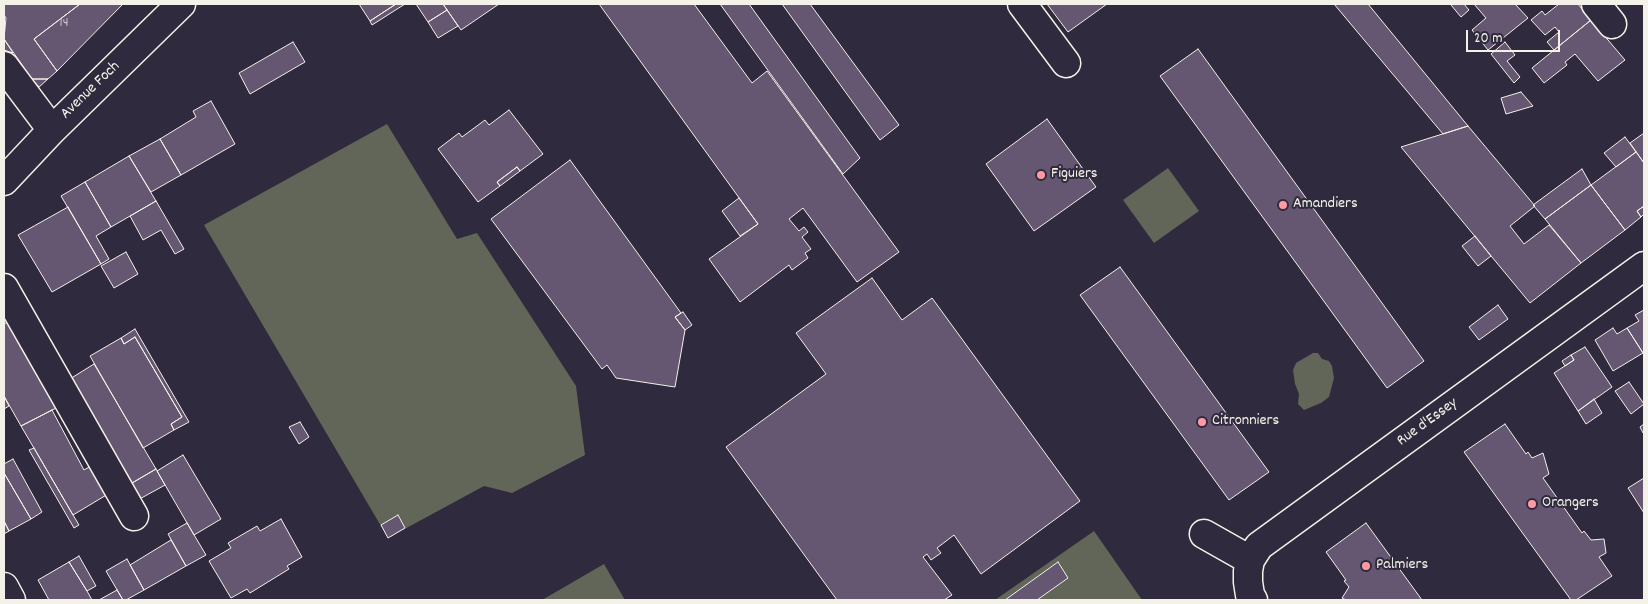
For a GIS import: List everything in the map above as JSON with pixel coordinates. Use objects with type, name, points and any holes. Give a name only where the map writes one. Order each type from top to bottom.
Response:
[{"type":"street","name":"Avenue Foch","points":[[4,181],[52,130],[181,4]]},
{"type":"street","points":[[1022,4],[1066,64]]},
{"type":"street","points":[[4,66],[52,130]]},
{"type":"street","name":"Rue d'Essey","points":[[1250,560],[1258,546],[1644,266]]},
{"type":"street","points":[[4,288],[134,516]]},
{"type":"street","points":[[1204,534],[1250,560],[1248,582],[1250,595],[1253,600]]},
{"type":"street","points":[[4,587],[11,600]]},
{"type":"green space","points":[[387,124],[457,239],[477,233],[576,386],[585,455],[512,493],[484,486],[388,538],[204,225]]},
{"type":"green space","points":[[1168,168],[1199,211],[1154,243],[1123,200]]},
{"type":"green space","points":[[1313,353],[1318,353],[1322,359],[1329,361],[1334,378],[1329,397],[1321,403],[1304,410],[1298,404],[1299,394],[1293,370],[1296,363]]},
{"type":"green space","points":[[1094,531],[1142,600],[995,600]]},
{"type":"green space","points":[[604,564],[625,600],[542,600]]},
{"type":"building","points":[[4,4],[80,4],[34,39],[57,71],[48,79],[32,79],[4,39],[6,18],[4,15]]},
{"type":"building","points":[[80,4],[123,4],[57,71],[34,39]]},
{"type":"building","points":[[359,4],[396,4],[370,21]]},
{"type":"building","points":[[396,4],[405,4],[372,25],[370,21]]},
{"type":"building","points":[[416,4],[443,4],[447,10],[428,22]]},
{"type":"building","points":[[443,4],[499,4],[461,30]]},
{"type":"building","points":[[599,4],[694,4],[752,83],[767,71],[899,252],[857,282],[803,208],[789,219],[799,231],[804,227],[808,232],[802,237],[811,249],[805,253],[808,258],[792,270],[789,265],[740,302],[709,259],[758,224]]},
{"type":"building","points":[[720,4],[749,4],[860,158],[843,174]]},
{"type":"building","points":[[782,4],[810,4],[899,125],[880,140]]},
{"type":"building","points":[[1047,4],[1107,4],[1068,32]]},
{"type":"building","points":[[1334,4],[1368,4],[1468,126],[1443,134]]},
{"type":"building","points":[[1452,4],[1464,4],[1469,10],[1461,17]]},
{"type":"building","points":[[1474,4],[1515,4],[1528,18],[1488,50],[1472,30],[1486,18]]},
{"type":"building","points":[[1559,4],[1578,4],[1591,20],[1554,50],[1547,42],[1559,32],[1555,27],[1545,35],[1531,20],[1542,11],[1545,15]]},
{"type":"building","points":[[447,10],[458,26],[438,38],[428,22]]},
{"type":"building","points":[[1591,20],[1625,60],[1598,81],[1575,54],[1565,62],[1567,65],[1544,83],[1532,68]]},
{"type":"building","points":[[4,39],[13,53],[4,50]]},
{"type":"building","points":[[293,42],[305,62],[250,94],[239,73]]},
{"type":"building","points":[[1505,42],[1515,55],[1507,61],[1520,77],[1514,83],[1491,54]]},
{"type":"building","name":"Amandiers","points":[[1198,49],[1424,361],[1387,388],[1160,76]]},
{"type":"building","points":[[32,79],[48,79],[39,87]]},
{"type":"building","points":[[1521,92],[1533,106],[1506,114],[1501,98]]},
{"type":"building","points":[[211,101],[235,144],[181,175],[160,139],[196,117],[193,111]]},
{"type":"building","points":[[509,110],[543,154],[520,171],[517,167],[497,182],[500,186],[478,202],[438,149],[459,133],[462,137],[485,120],[489,125]]},
{"type":"building","name":"Figuiers","points":[[1047,119],[1096,187],[1034,231],[986,164]]},
{"type":"building","points":[[1468,126],[1535,206],[1510,226],[1524,244],[1549,225],[1581,263],[1530,303],[1401,147]]},
{"type":"building","points":[[1644,133],[1644,163],[1630,143]]},
{"type":"building","points":[[1625,137],[1636,152],[1616,167],[1604,153]]},
{"type":"building","points":[[160,139],[181,175],[151,192],[129,156]]},
{"type":"building","points":[[1636,152],[1644,163],[1644,206],[1637,211],[1641,217],[1625,230],[1591,185]]},
{"type":"building","points":[[129,156],[156,201],[111,227],[85,182]]},
{"type":"building","points":[[570,160],[681,313],[675,317],[685,330],[675,387],[616,378],[607,365],[602,369],[491,219]]},
{"type":"building","points":[[517,167],[520,171],[500,186],[497,182]]},
{"type":"building","points":[[1582,169],[1591,185],[1545,219],[1533,205]]},
{"type":"building","points":[[85,182],[111,227],[96,236],[109,259],[101,264],[61,196]]},
{"type":"building","points":[[1591,185],[1625,230],[1581,263],[1545,219]]},
{"type":"building","points":[[739,198],[758,224],[740,236],[722,211]]},
{"type":"building","points":[[156,201],[184,249],[175,254],[161,230],[143,240],[130,216]]},
{"type":"building","points":[[1644,206],[1644,214],[1641,217],[1637,211]]},
{"type":"building","points":[[68,207],[101,264],[52,292],[18,235]]},
{"type":"building","points":[[1475,236],[1491,256],[1478,266],[1462,246]]},
{"type":"building","points":[[126,252],[138,274],[114,288],[101,266]]},
{"type":"building","name":"Citronniers","points":[[1120,267],[1269,472],[1229,500],[1080,295]]},
{"type":"building","points":[[872,278],[902,320],[932,298],[1080,501],[981,574],[954,535],[937,548],[941,553],[931,560],[927,554],[923,557],[952,595],[944,600],[837,600],[726,447],[826,374],[796,333]]},
{"type":"building","points":[[1498,305],[1508,319],[1479,340],[1469,327]]},
{"type":"building","points":[[1644,310],[1643,353],[1627,328],[1639,321],[1635,315]]},
{"type":"building","points":[[683,312],[692,325],[685,330],[675,317]]},
{"type":"building","points":[[11,320],[62,405],[21,426],[4,396],[4,324]]},
{"type":"building","points":[[1613,328],[1617,334],[1627,328],[1643,353],[1613,371],[1595,340]]},
{"type":"building","points":[[135,329],[189,422],[174,430],[171,424],[182,417],[135,337],[124,344],[121,338]]},
{"type":"building","points":[[135,337],[182,417],[171,424],[174,430],[143,448],[90,356],[121,338],[124,344]]},
{"type":"building","points":[[1585,347],[1612,387],[1578,411],[1554,373],[1574,360],[1571,355]]},
{"type":"building","points":[[1571,355],[1574,360],[1565,366],[1562,361]]},
{"type":"building","points":[[94,364],[156,469],[125,487],[65,382]]},
{"type":"building","points":[[1629,382],[1644,404],[1631,414],[1615,391]]},
{"type":"building","points":[[4,396],[9,406],[4,409]]},
{"type":"building","points":[[1594,399],[1602,413],[1586,424],[1578,411]]},
{"type":"building","points":[[52,410],[84,470],[96,463],[113,491],[73,515],[21,426]]},
{"type":"building","points":[[300,422],[309,437],[299,444],[289,427]]},
{"type":"building","name":"Orangers","points":[[1505,424],[1526,454],[1528,452],[1532,458],[1543,453],[1549,474],[1543,478],[1582,533],[1584,531],[1591,540],[1604,539],[1606,553],[1599,557],[1612,576],[1576,600],[1571,600],[1464,452]]},
{"type":"building","points":[[1644,424],[1644,432],[1643,433],[1640,427]]},
{"type":"building","points":[[34,448],[79,525],[74,528],[29,450]]},
{"type":"building","points":[[183,455],[221,519],[194,535],[157,471]]},
{"type":"building","points":[[13,459],[42,512],[31,519],[4,473],[4,464]]},
{"type":"building","points":[[156,469],[165,485],[136,501],[127,486]]},
{"type":"building","points":[[4,473],[31,519],[9,531],[4,521]]},
{"type":"building","points":[[1644,478],[1644,513],[1628,488]]},
{"type":"building","points":[[398,515],[405,528],[388,538],[381,525]]},
{"type":"building","points":[[281,519],[302,557],[287,566],[289,569],[250,593],[247,589],[231,598],[209,561],[231,548],[228,543],[257,526],[260,531]]},
{"type":"building","points":[[4,521],[9,531],[4,534]]},
{"type":"building","points":[[187,523],[206,555],[186,566],[168,534]]},
{"type":"building","name":"Palmiers","points":[[1366,523],[1422,600],[1346,600],[1342,598],[1349,587],[1326,552]]},
{"type":"building","points":[[171,540],[186,566],[144,590],[130,565]]},
{"type":"building","points":[[79,556],[96,586],[87,591],[69,562]]},
{"type":"building","points":[[127,559],[144,590],[123,600],[106,571]]},
{"type":"building","points":[[69,562],[92,600],[49,600],[38,580]]},
{"type":"building","points":[[1058,562],[1068,578],[1037,600],[1005,600]]},
{"type":"building","points":[[117,590],[123,600],[99,600]]},
{"type":"place","name":"Figuiers","points":[[1041,175]]},
{"type":"place","name":"Amandiers","points":[[1283,205]]},
{"type":"place","name":"Citronniers","points":[[1202,422]]},
{"type":"place","name":"Orangers","points":[[1532,504]]},
{"type":"place","name":"Palmiers","points":[[1366,566]]}]
